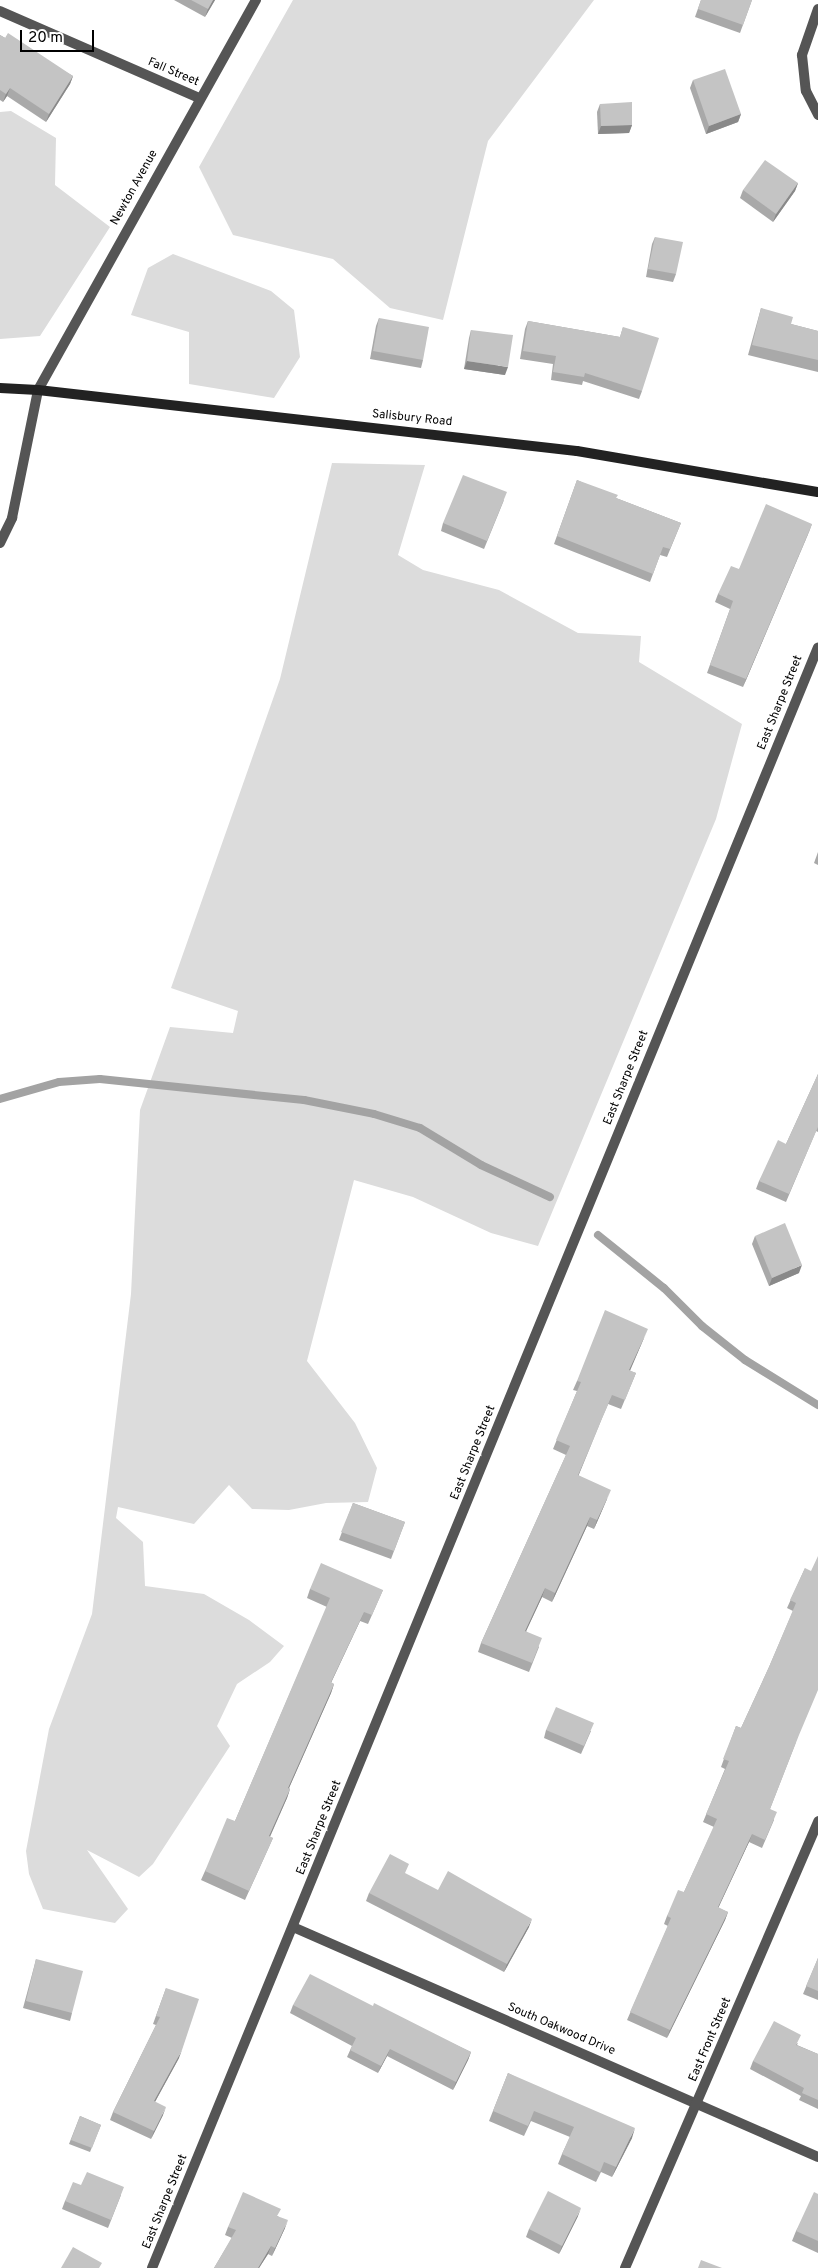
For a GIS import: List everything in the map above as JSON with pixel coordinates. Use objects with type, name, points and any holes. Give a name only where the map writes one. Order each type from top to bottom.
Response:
[{"type":"street","name":"Newton Avenue","points":[[0,543],[12,518],[38,390],[199,98],[256,0]]},
{"type":"street","points":[[818,9],[802,55],[806,92],[818,115]]},
{"type":"street","name":"Fall Street","points":[[0,11],[199,98]]},
{"type":"street","name":"Salisbury Road","points":[[0,388],[38,390],[577,451],[818,492]]},
{"type":"street","name":"East Sharpe Street","points":[[152,2268],[818,647]]},
{"type":"street","name":"East Front Street","points":[[625,2268],[818,1821]]},
{"type":"street","name":"South Oakwood Drive","points":[[293,1927],[697,2102],[818,2157]]},
{"type":"shaded area","points":[[293,0],[594,0],[488,141],[443,320],[390,308],[333,259],[233,235],[199,167]]},
{"type":"shaded area","points":[[11,111],[56,138],[55,185],[110,227],[40,336],[0,339],[0,112]]},
{"type":"shaded area","points":[[173,254],[271,291],[294,310],[300,357],[274,398],[189,384],[189,332],[131,315],[148,268]]},
{"type":"shaded area","points":[[332,463],[425,465],[398,555],[423,570],[499,590],[578,633],[641,636],[639,662],[742,724],[716,819],[538,1246],[491,1233],[413,1197],[354,1180],[307,1361],[355,1423],[377,1468],[368,1502],[326,1503],[289,1510],[252,1509],[229,1485],[194,1524],[118,1507],[116,1518],[143,1542],[145,1586],[204,1594],[249,1620],[284,1646],[270,1662],[237,1684],[217,1726],[230,1746],[153,1864],[139,1877],[87,1850],[128,1909],[115,1923],[43,1909],[29,1874],[26,1851],[49,1729],[92,1614],[131,1294],[140,1110],[170,1027],[233,1033],[238,1011],[171,988],[280,679]]},
{"type":"building","points":[[191,0],[213,0],[208,9]]},
{"type":"building","points":[[701,0],[752,0],[743,25],[698,9]]},
{"type":"building","points":[[8,33],[73,76],[49,114],[10,88],[6,94],[0,90],[0,35],[5,38]]},
{"type":"building","points":[[725,69],[741,114],[709,126],[693,80]]},
{"type":"building","points":[[632,102],[632,125],[601,126],[600,104]]},
{"type":"building","points":[[765,160],[798,183],[776,214],[743,190]]},
{"type":"building","points":[[655,237],[683,242],[676,274],[648,269]]},
{"type":"building","points":[[761,308],[793,317],[791,324],[818,331],[818,360],[752,345]]},
{"type":"building","points":[[379,318],[429,327],[423,360],[373,351]]},
{"type":"building","points":[[528,321],[620,337],[623,327],[659,338],[642,391],[585,373],[584,377],[553,372],[556,356],[523,351]]},
{"type":"building","points":[[471,330],[513,335],[508,367],[467,361]]},
{"type":"building","points":[[463,475],[507,492],[487,541],[443,523]]},
{"type":"building","points":[[577,480],[618,495],[616,498],[681,523],[670,549],[663,547],[653,574],[557,536]]},
{"type":"building","points":[[766,504],[812,524],[746,679],[710,665],[733,601],[718,594],[731,566],[739,569]]},
{"type":"building","points":[[818,1074],[818,1127],[789,1194],[759,1181],[778,1140],[786,1144]]},
{"type":"building","points":[[785,1223],[802,1265],[772,1278],[755,1236]]},
{"type":"building","points":[[605,1310],[648,1329],[629,1370],[636,1373],[625,1400],[612,1395],[578,1475],[611,1490],[597,1520],[590,1517],[555,1593],[545,1588],[525,1631],[542,1638],[532,1663],[481,1643],[570,1446],[556,1440],[581,1382],[577,1381]]},
{"type":"building","points":[[353,1503],[405,1522],[394,1551],[341,1532]]},
{"type":"building","points":[[818,1556],[818,1690],[770,1809],[777,1812],[765,1840],[752,1834],[718,1907],[728,1912],[670,2030],[630,2012],[671,1918],[667,1916],[678,1890],[684,1892],[717,1819],[706,1814],[729,1761],[723,1759],[736,1726],[741,1728],[769,1667],[796,1603],[790,1600],[805,1568],[811,1571]]},
{"type":"building","points":[[321,1563],[383,1590],[372,1615],[364,1612],[331,1682],[334,1684],[288,1788],[290,1789],[269,1836],[273,1838],[249,1891],[205,1871],[227,1818],[235,1821],[330,1598],[310,1589]]},
{"type":"building","points":[[556,1707],[594,1723],[584,1746],[546,1730]]},
{"type":"building","points":[[390,1854],[409,1864],[405,1873],[438,1890],[448,1871],[532,1919],[507,1964],[369,1893]]},
{"type":"building","points":[[818,1958],[818,1991],[806,1986]]},
{"type":"building","points":[[36,1959],[83,1971],[72,2013],[26,2001]]},
{"type":"building","points":[[310,1974],[373,2006],[374,2003],[471,2052],[456,2082],[390,2049],[381,2066],[350,2050],[356,2038],[293,2005]]},
{"type":"building","points":[[166,1988],[199,1999],[182,2050],[154,2101],[166,2107],[154,2131],[113,2112],[160,2017],[156,2016]]},
{"type":"building","points":[[774,2021],[801,2035],[796,2045],[818,2054],[818,2100],[802,2093],[804,2088],[753,2061]]},
{"type":"building","points":[[508,2073],[635,2128],[616,2167],[604,2162],[600,2172],[562,2154],[574,2127],[534,2111],[528,2126],[493,2111]]},
{"type":"building","points":[[80,2116],[101,2125],[92,2148],[71,2140]]},
{"type":"building","points":[[87,2172],[124,2187],[111,2220],[65,2201],[73,2182],[81,2185]]},
{"type":"building","points":[[548,2191],[581,2208],[562,2246],[529,2229]]},
{"type":"building","points":[[243,2192],[281,2209],[277,2216],[288,2220],[275,2248],[271,2246],[258,2268],[214,2268],[236,2230],[228,2227]]},
{"type":"building","points":[[814,2192],[818,2194],[818,2241],[796,2231]]},
{"type":"building","points":[[73,2247],[102,2263],[99,2268],[61,2268]]},
{"type":"building","points":[[701,2260],[722,2268],[698,2268]]},
{"type":"waterway","points":[[0,1099],[59,1082],[100,1079],[304,1100],[374,1114],[420,1128],[481,1165],[550,1197]]},
{"type":"waterway","points":[[598,1235],[664,1288],[702,1326],[745,1360],[818,1405]]}]
